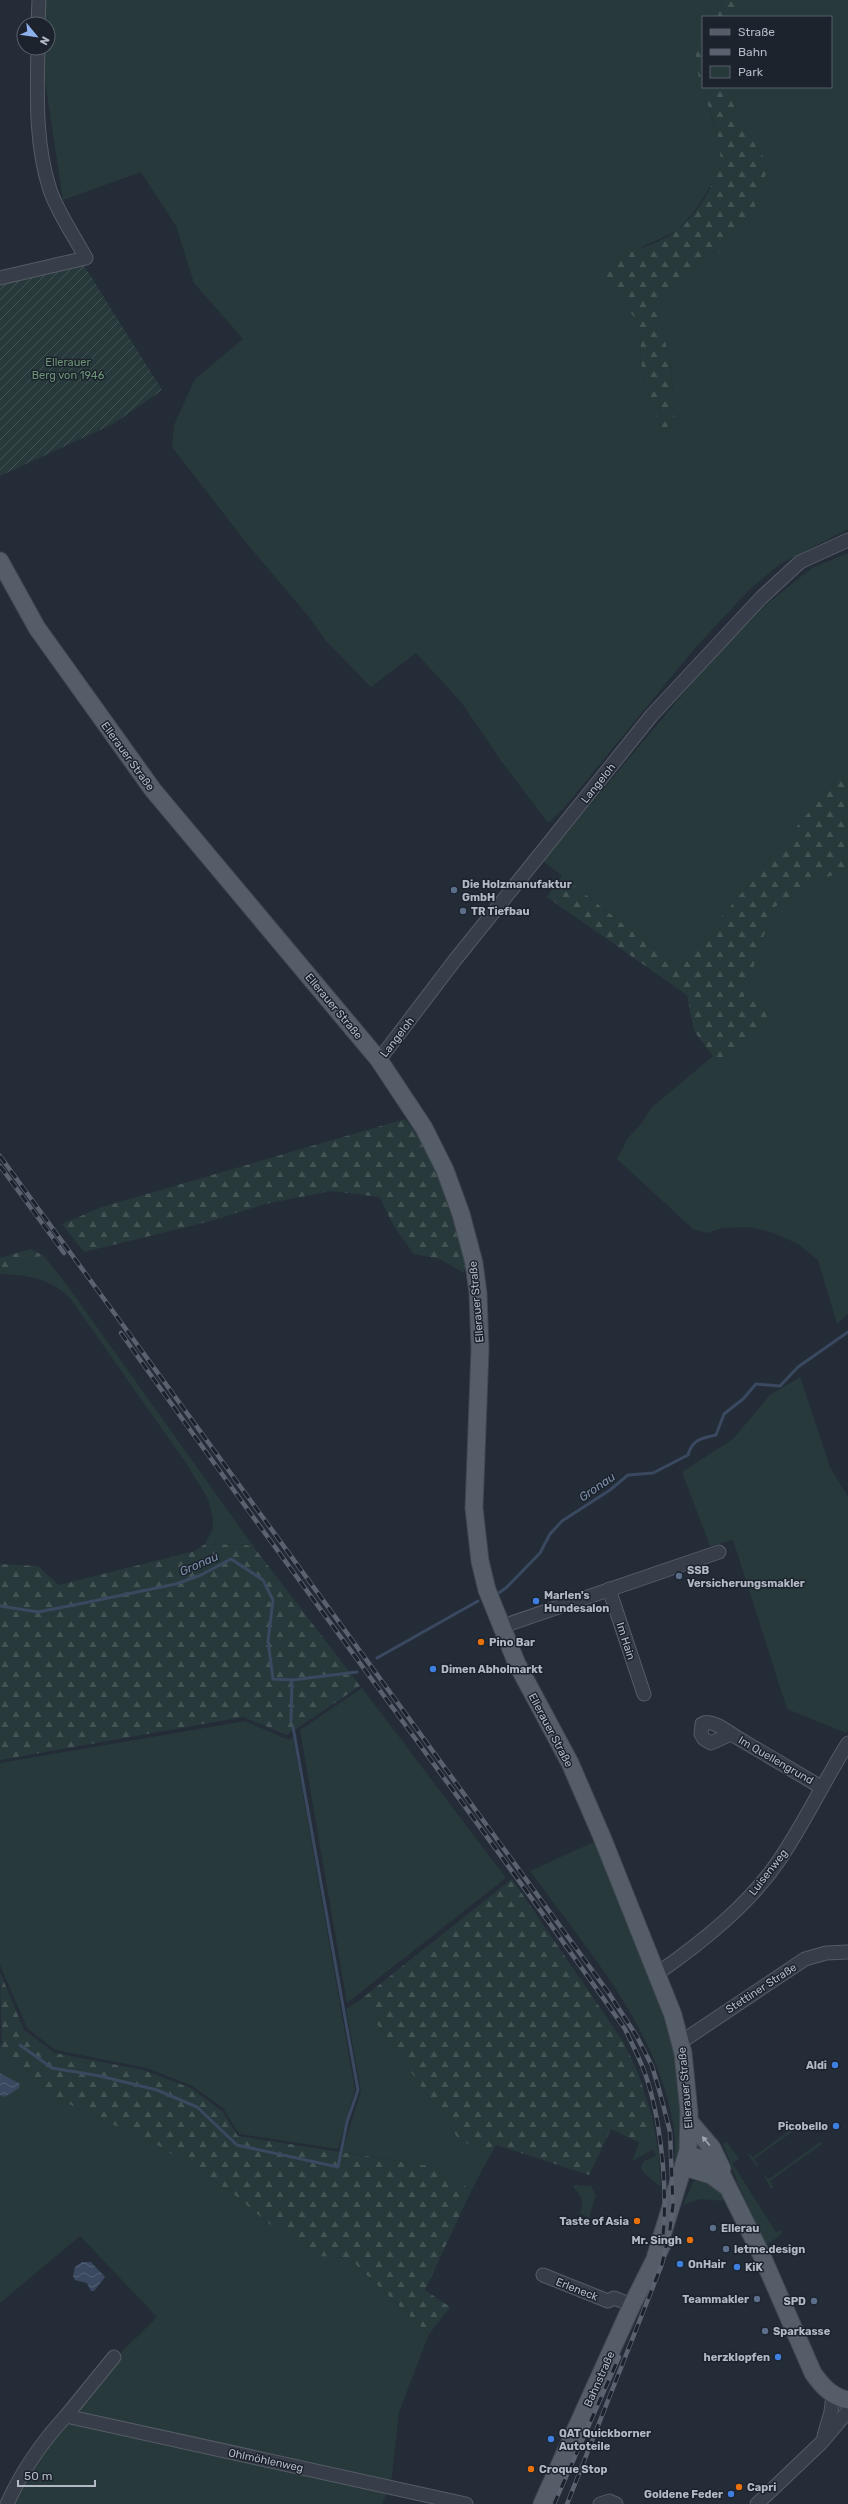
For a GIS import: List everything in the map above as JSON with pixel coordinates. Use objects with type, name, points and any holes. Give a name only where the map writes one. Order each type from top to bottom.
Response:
[{"type":"main road","name":"Ellerauer Straße","points":[[0,561],[37,628],[152,790],[379,1060],[424,1128],[445,1170],[462,1214],[474,1263],[480,1349],[474,1508],[480,1561],[487,1590],[500,1626],[534,1699],[570,1763],[658,1973],[681,2042],[689,2121],[688,2161]]},
{"type":"main road","points":[[689,2121],[717,2155],[729,2188]]},
{"type":"main road","points":[[688,2161],[702,2158],[713,2163],[719,2169],[813,2373],[821,2384],[840,2398]]},
{"type":"main road","name":"Bahnstraße","points":[[542,2504],[656,2255],[688,2161]]},
{"type":"street","points":[[38,0],[38,16]]},
{"type":"street","points":[[0,278],[86,258],[51,191],[43,165],[36,112],[38,56]]},
{"type":"street","name":"Langeloh","points":[[379,1060],[455,960],[667,698],[761,598],[800,562],[848,540]]},
{"type":"street","points":[[500,1626],[719,1552]]},
{"type":"street","name":"Im Hain","points":[[609,1589],[644,1694]]},
{"type":"street","name":"Im Quellengrund","points":[[731,1734],[821,1786]]},
{"type":"street","name":"Luisenweg","points":[[658,1973],[688,1952],[755,1891],[794,1837],[821,1786],[848,1744]]},
{"type":"street","name":"Stettiner Straße","points":[[681,2042],[805,1960],[826,1953],[848,1952]]},
{"type":"street","name":"Erleneck","points":[[543,2275],[608,2301],[614,2298],[632,2305]]},
{"type":"street","points":[[7,2504],[19,2476],[46,2438],[114,2357]]},
{"type":"street","points":[[822,2442],[831,2412],[840,2398]]},
{"type":"street","points":[[757,2504],[822,2442],[848,2411]]},
{"type":"street","name":"Ohlmöhlenweg","points":[[66,2416],[466,2504]]},
{"type":"street","points":[[600,2504],[609,2502],[616,2504]]},
{"type":"green space","points":[[44,0],[722,0],[717,16],[702,16],[702,37],[696,56],[702,88],[720,141],[721,161],[715,179],[696,209],[677,231],[642,247],[610,284],[640,325],[641,361],[645,384],[662,432],[674,420],[671,366],[657,307],[676,287],[732,241],[769,166],[741,123],[729,88],[832,88],[832,16],[737,16],[739,0],[848,0],[848,529],[780,564],[748,591],[695,648],[563,809],[548,823],[502,762],[461,702],[416,653],[371,687],[325,640],[309,617],[248,545],[172,447],[174,425],[195,379],[243,339],[194,283],[176,226],[141,172],[63,200],[44,74],[44,56],[56,56],[56,16],[44,16]]},
{"type":"green space","points":[[722,0],[739,0],[737,16],[717,16]]},
{"type":"green space","points":[[702,36],[702,88],[697,67],[696,51]]},
{"type":"green space","points":[[702,88],[729,88],[741,123],[769,166],[751,215],[738,233],[728,245],[657,307],[671,366],[674,420],[662,432],[645,384],[641,361],[640,325],[610,284],[602,262],[641,249],[662,240],[678,230],[695,212],[710,189],[719,164],[720,151],[716,130]]},
{"type":"green space","name":"Ellerauer Berg von 1946","points":[[83,264],[162,390],[113,424],[0,476],[0,283]]},
{"type":"green space","points":[[848,553],[848,765],[679,968],[543,861],[709,663],[768,603],[812,568]]},
{"type":"green space","points":[[848,765],[848,872],[822,878],[773,908],[740,1008],[757,996],[769,1021],[747,1048],[719,1064],[694,1031],[687,995],[547,897],[562,876],[679,968]]},
{"type":"green space","points":[[848,872],[848,1314],[837,1324],[818,1260],[798,1244],[771,1232],[748,1227],[723,1228],[707,1233],[693,1229],[617,1159],[628,1138],[642,1123],[651,1108],[713,1056],[719,1064],[773,908],[822,878]]},
{"type":"green space","points":[[405,1119],[426,1146],[437,1168],[467,1258],[464,1273],[440,1259],[414,1254],[393,1225],[380,1197],[331,1191],[265,1204],[211,1221],[84,1252],[62,1224],[102,1207]]},
{"type":"green space","points":[[31,1249],[44,1256],[35,1257],[0,1274],[0,1258]]},
{"type":"green space","points":[[44,1256],[67,1285],[256,1550],[247,1545],[205,1544],[213,1529],[213,1518],[208,1499],[188,1466],[70,1298],[55,1286],[38,1279],[19,1275],[0,1274],[35,1257]]},
{"type":"green space","points":[[800,1377],[830,1467],[848,1497],[848,1730],[846,1733],[787,1709],[733,1540],[710,1546],[682,1472],[733,1439],[770,1395]]},
{"type":"green space","points":[[205,1544],[247,1545],[256,1550],[360,1686],[287,1735],[243,1717],[0,1760],[0,1564],[38,1566],[59,1585],[195,1551]]},
{"type":"green space","points":[[362,1688],[506,1878],[347,2003],[300,1730]]},
{"type":"green space","points":[[245,1721],[289,1740],[293,1737],[355,2090],[338,2149],[239,2134],[223,2108],[192,2086],[147,2068],[55,2050],[27,2028],[0,1965],[0,1763]]},
{"type":"green space","points":[[598,1840],[648,1961],[663,2004],[674,2047],[681,2090],[681,2133],[674,2175],[674,2129],[666,2092],[653,2058],[637,2024],[597,1961],[530,1871]]},
{"type":"green space","points":[[512,1879],[624,2043],[639,2075],[653,2121],[640,2143],[611,2129],[589,2175],[496,2145],[489,2157],[457,2137],[360,2000]]},
{"type":"green space","points":[[0,1972],[24,2030],[55,2053],[143,2070],[191,2088],[222,2111],[238,2136],[443,2168],[471,2191],[425,2290],[450,2307],[429,2334],[349,2258],[317,2256],[268,2223],[231,2192],[159,2146],[54,2097],[2,2047]]},
{"type":"green space","points":[[360,2000],[457,2137],[489,2157],[471,2191],[443,2168],[342,2152],[361,2091],[346,2009]]},
{"type":"green space","points":[[0,2042],[2,2047],[54,2097],[159,2146],[231,2192],[268,2223],[317,2256],[349,2258],[429,2334],[399,2412],[391,2484],[382,2504],[3,2504],[45,2428],[157,2317],[80,2236],[0,2303]]},
{"type":"green space","points":[[804,2120],[806,2122],[754,2159],[758,2165],[757,2167],[747,2153],[753,2157]]},
{"type":"green space","points":[[653,2121],[659,2156],[661,2187],[644,2173],[641,2168],[644,2161],[656,2156],[654,2149],[632,2161],[639,2143]]},
{"type":"green space","points":[[727,2142],[739,2159],[732,2163],[776,2232],[783,2230],[781,2235],[766,2245],[739,2186],[723,2144]]},
{"type":"green space","points":[[820,2142],[822,2144],[770,2181],[774,2187],[771,2189],[763,2174],[769,2179]]},
{"type":"green space","points":[[703,2178],[715,2185],[724,2198],[723,2201],[700,2199],[683,2205],[693,2182]]},
{"type":"green space","points":[[574,2185],[591,2186],[596,2195],[589,2218],[580,2213],[582,2199],[574,2188]]},
{"type":"water","points":[[0,2073],[20,2084],[19,2088],[5,2097],[0,2095]]},
{"type":"water","points":[[82,2262],[91,2262],[105,2277],[94,2291],[91,2291],[87,2283],[75,2280],[73,2276],[75,2267]]},
{"type":"waterway","name":"Gronau","points":[[499,1593],[507,1587],[540,1553],[550,1534],[562,1521],[610,1490],[628,1475],[653,1473],[688,1455],[692,1446],[698,1440],[716,1435],[724,1414],[743,1399],[756,1384],[780,1386],[798,1367],[848,1332]]},
{"type":"waterway","name":"Gronau","points":[[0,1606],[38,1612],[74,1605],[176,1584],[201,1575],[231,1559],[263,1580],[273,1600],[268,1641],[273,1679],[292,1680],[357,1672]]},
{"type":"waterway","name":"Gronau","points":[[377,1658],[478,1601]]},
{"type":"waterway","points":[[291,1721],[292,1680]]},
{"type":"waterway","points":[[20,2045],[52,2068],[100,2076],[157,2090],[197,2107],[237,2145],[338,2167],[347,2122],[358,2090],[293,1727]]},
{"type":"railway","points":[[0,1156],[608,1992],[636,2035],[652,2066],[670,2132],[673,2205],[670,2229],[662,2264],[567,2504]]},
{"type":"railway","points":[[0,1166],[64,1253]]},
{"type":"railway","points":[[121,1333],[246,1508],[500,1854],[625,2029],[641,2063],[655,2108],[659,2131],[665,2202],[662,2243]]},
{"type":"railway","points":[[554,2504],[619,2357]]},
{"type":"place","name":"Die Holzmanufaktur GmbH","points":[[454,890]]},
{"type":"place","name":"TR Tiefbau","points":[[463,911]]},
{"type":"place","name":"SSB Versicherungsmakler","points":[[679,1576]]},
{"type":"place","name":"Marlen's Hundesalon","points":[[536,1601]]},
{"type":"place","name":"Pino Bar","points":[[481,1642]]},
{"type":"place","name":"Dimen Abholmarkt","points":[[433,1669]]},
{"type":"place","name":"Aldi","points":[[835,2065]]},
{"type":"place","name":"Picobello","points":[[836,2126]]},
{"type":"place","name":"Taste of Asia","points":[[637,2221]]},
{"type":"place","name":"Ellerau","points":[[713,2228]]},
{"type":"place","name":"Mr. Singh","points":[[690,2240]]},
{"type":"place","name":"letme.design","points":[[726,2249]]},
{"type":"place","name":"OnHair","points":[[680,2264]]},
{"type":"place","name":"KiK","points":[[737,2267]]},
{"type":"place","name":"Teammakler","points":[[757,2299]]},
{"type":"place","name":"SPD","points":[[814,2301]]},
{"type":"place","name":"Sparkasse","points":[[765,2331]]},
{"type":"place","name":"herzklopfen","points":[[778,2357]]},
{"type":"place","name":"QAT Quickborner Autoteile","points":[[551,2439]]},
{"type":"place","name":"Croque Stop","points":[[531,2469]]},
{"type":"place","name":"Capri","points":[[739,2487]]},
{"type":"place","name":"Goldene Feder","points":[[731,2494]]}]
